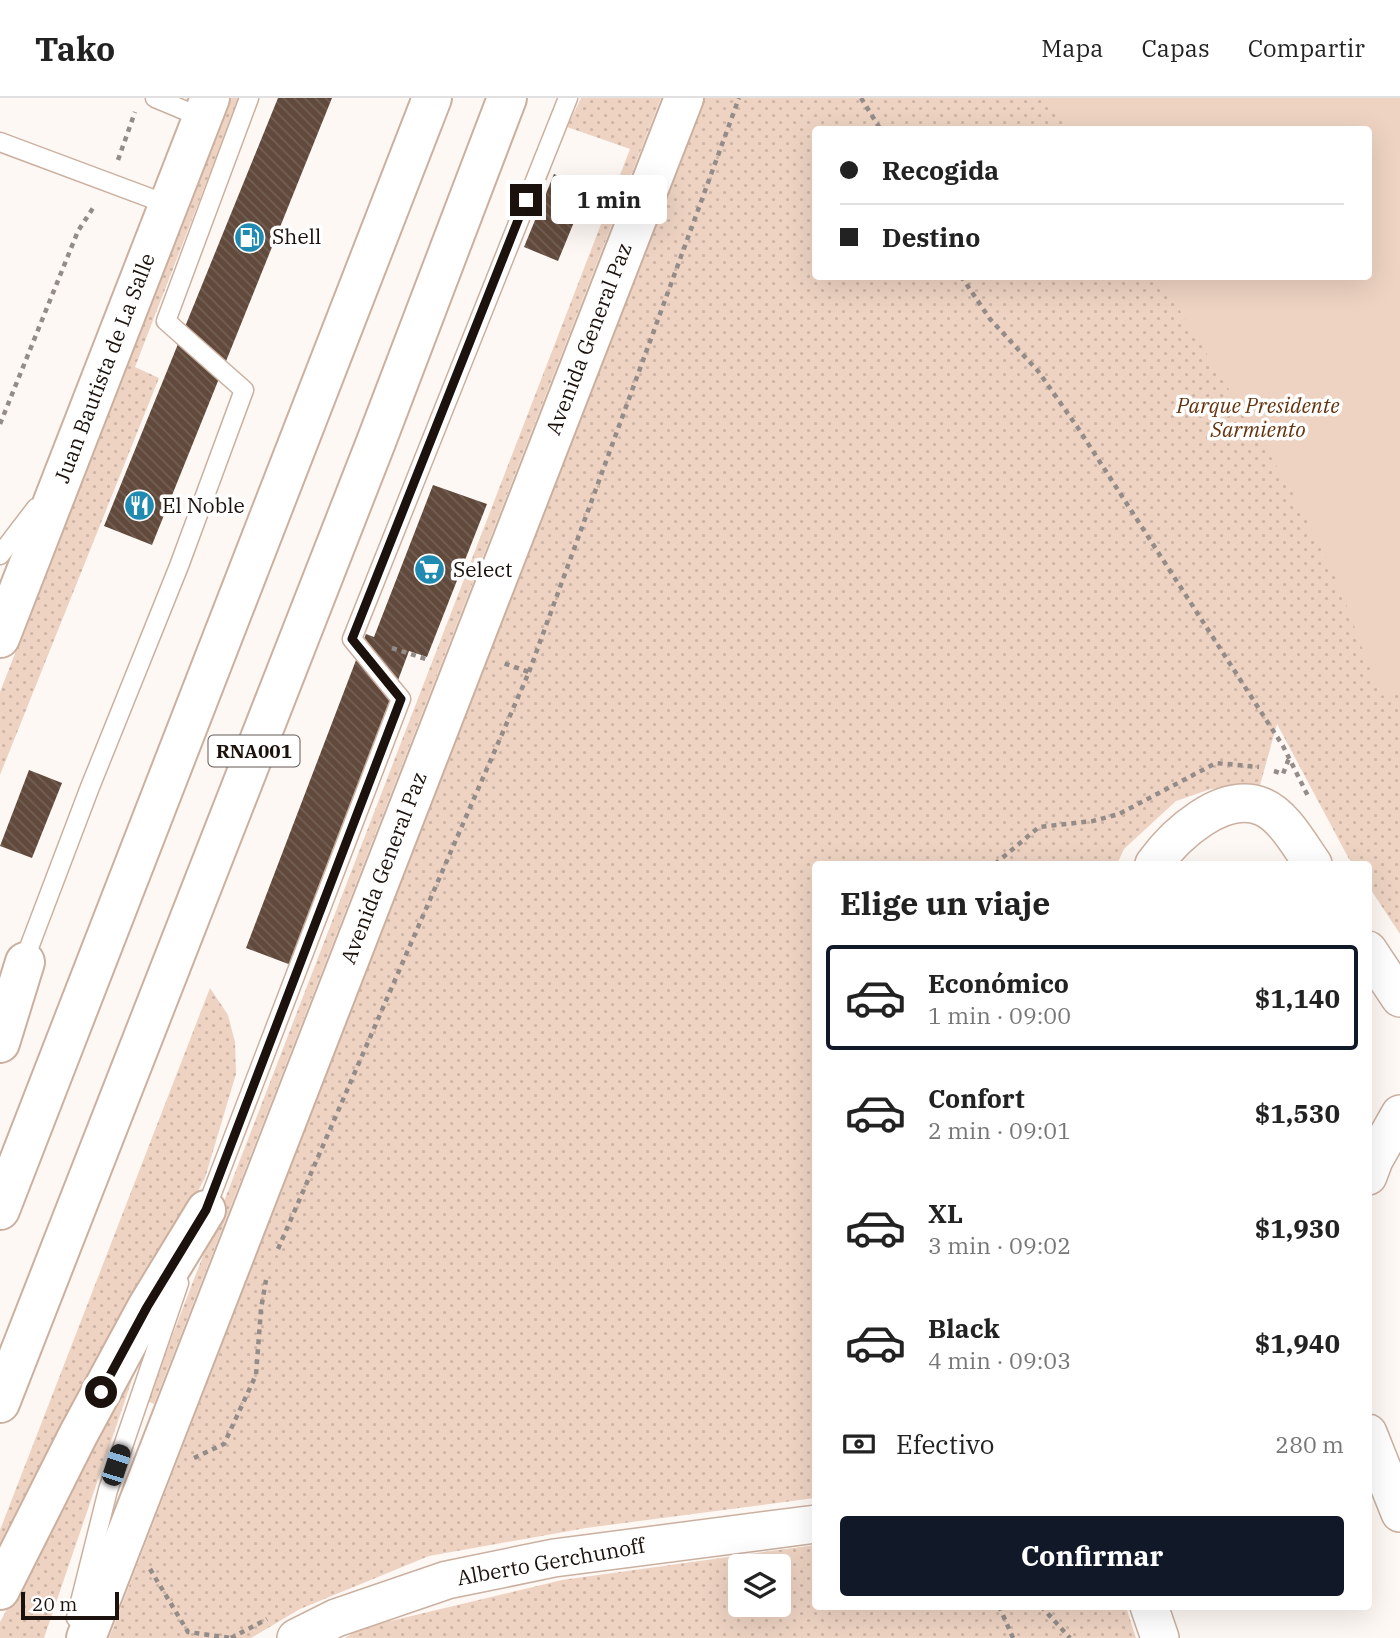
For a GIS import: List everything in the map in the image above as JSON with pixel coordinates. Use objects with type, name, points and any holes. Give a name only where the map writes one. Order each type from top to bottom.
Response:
[{"type":"main road","name":"RNA001","points":[[0,1210],[432,98]]},
{"type":"main road","name":"RNA001","points":[[0,1404],[381,429],[507,98]]},
{"type":"main road","name":"Avenida General Paz","points":[[86,1638],[684,98]]},
{"type":"main road","name":"Juan Bautista de La Salle","points":[[0,638],[206,108]]},
{"type":"main road","points":[[0,1043],[25,962]]},
{"type":"main road","points":[[0,1590],[78,1435],[141,1319],[206,1210]]},
{"type":"street","points":[[1156,861],[1168,845],[1217,807],[1241,803],[1263,807],[1291,831],[1311,861]]},
{"type":"street","points":[[1372,956],[1400,998]]},
{"type":"street","points":[[1372,1166],[1400,1115]]},
{"type":"street","points":[[1372,1445],[1400,1513]]},
{"type":"street","name":"Alberto Gerchunoff","points":[[296,1638],[336,1618],[447,1580],[554,1558],[812,1525]]},
{"type":"street","points":[[1150,1610],[1160,1638]]},
{"type":"lane","points":[[155,98],[206,108]]},
{"type":"lane","points":[[0,993],[25,962],[90,787],[179,566],[244,390],[166,321],[249,98]]},
{"type":"lane","points":[[71,1638],[108,1490],[166,1317],[401,699],[352,639],[568,98]]},
{"type":"lane","points":[[0,142],[169,205]]},
{"type":"lane","points":[[0,555],[64,472]]},
{"type":"path","points":[[277,1253],[529,672],[739,98]]},
{"type":"path","points":[[861,98],[878,126]]},
{"type":"path","points":[[0,424],[78,231],[109,183],[136,110]]},
{"type":"path","points":[[964,280],[990,319],[1038,371],[1078,428],[1290,758],[1283,774],[1252,766],[1216,763],[1119,814],[1093,821],[1039,827],[999,861]]},
{"type":"path","points":[[355,633],[429,661],[433,650]]},
{"type":"path","points":[[498,661],[529,672]]},
{"type":"path","points":[[192,1459],[223,1444],[256,1376],[266,1277]]},
{"type":"path","points":[[146,1562],[188,1632],[231,1638]]},
{"type":"path","points":[[1001,1610],[1013,1638]]},
{"type":"path","points":[[1045,1610],[1070,1638]]},
{"type":"green space","points":[[231,98],[239,98],[135,367],[159,378],[0,775],[0,692]]},
{"type":"green space","points":[[581,98],[661,98],[154,1404],[147,1401],[630,149],[567,127]]},
{"type":"green space","name":"Parque Presidente Sarmiento","points":[[703,98],[1400,98],[1400,934],[1372,892],[1372,861],[1349,859],[1277,724],[1260,785],[1211,789],[1176,801],[1124,849],[1118,861],[812,861],[812,1498],[586,1528],[429,1556],[300,1609],[251,1638],[109,1638]]},
{"type":"green space","name":"Parque Presidente Sarmiento","points":[[1048,98],[1400,98],[1400,693],[1380,696],[1338,582],[1291,489],[1161,280],[1372,280],[1372,126],[1065,126]]},
{"type":"green space","points":[[210,988],[228,1015],[235,1042],[236,1074],[205,1178],[0,1563],[0,1530]]},
{"type":"green space","points":[[133,1368],[134,1374],[44,1638],[0,1638],[0,1622],[98,1440],[97,1426]]},
{"type":"green space","points":[[812,1545],[812,1610],[1127,1610],[1136,1638],[345,1638],[361,1628],[562,1580],[728,1557],[728,1617],[791,1617],[791,1554],[750,1554]]},
{"type":"building","name":"Shell","points":[[278,98],[332,98],[152,545],[104,526]]},
{"type":"building","points":[[554,174],[588,188],[558,261],[524,247]]},
{"type":"building","points":[[433,485],[487,504],[427,657],[409,651],[291,965],[246,948],[366,634],[374,637]]},
{"type":"building","points":[[29,770],[62,783],[32,858],[0,846]]},
{"type":"place","name":"Shell","points":[[249,237]]},
{"type":"place","name":"El Noble","points":[[139,506]]},
{"type":"place","name":"Select","points":[[430,570]]},
{"type":"route","points":[[101,1392],[147,1307],[206,1210],[401,699],[352,639],[526,200]]}]
